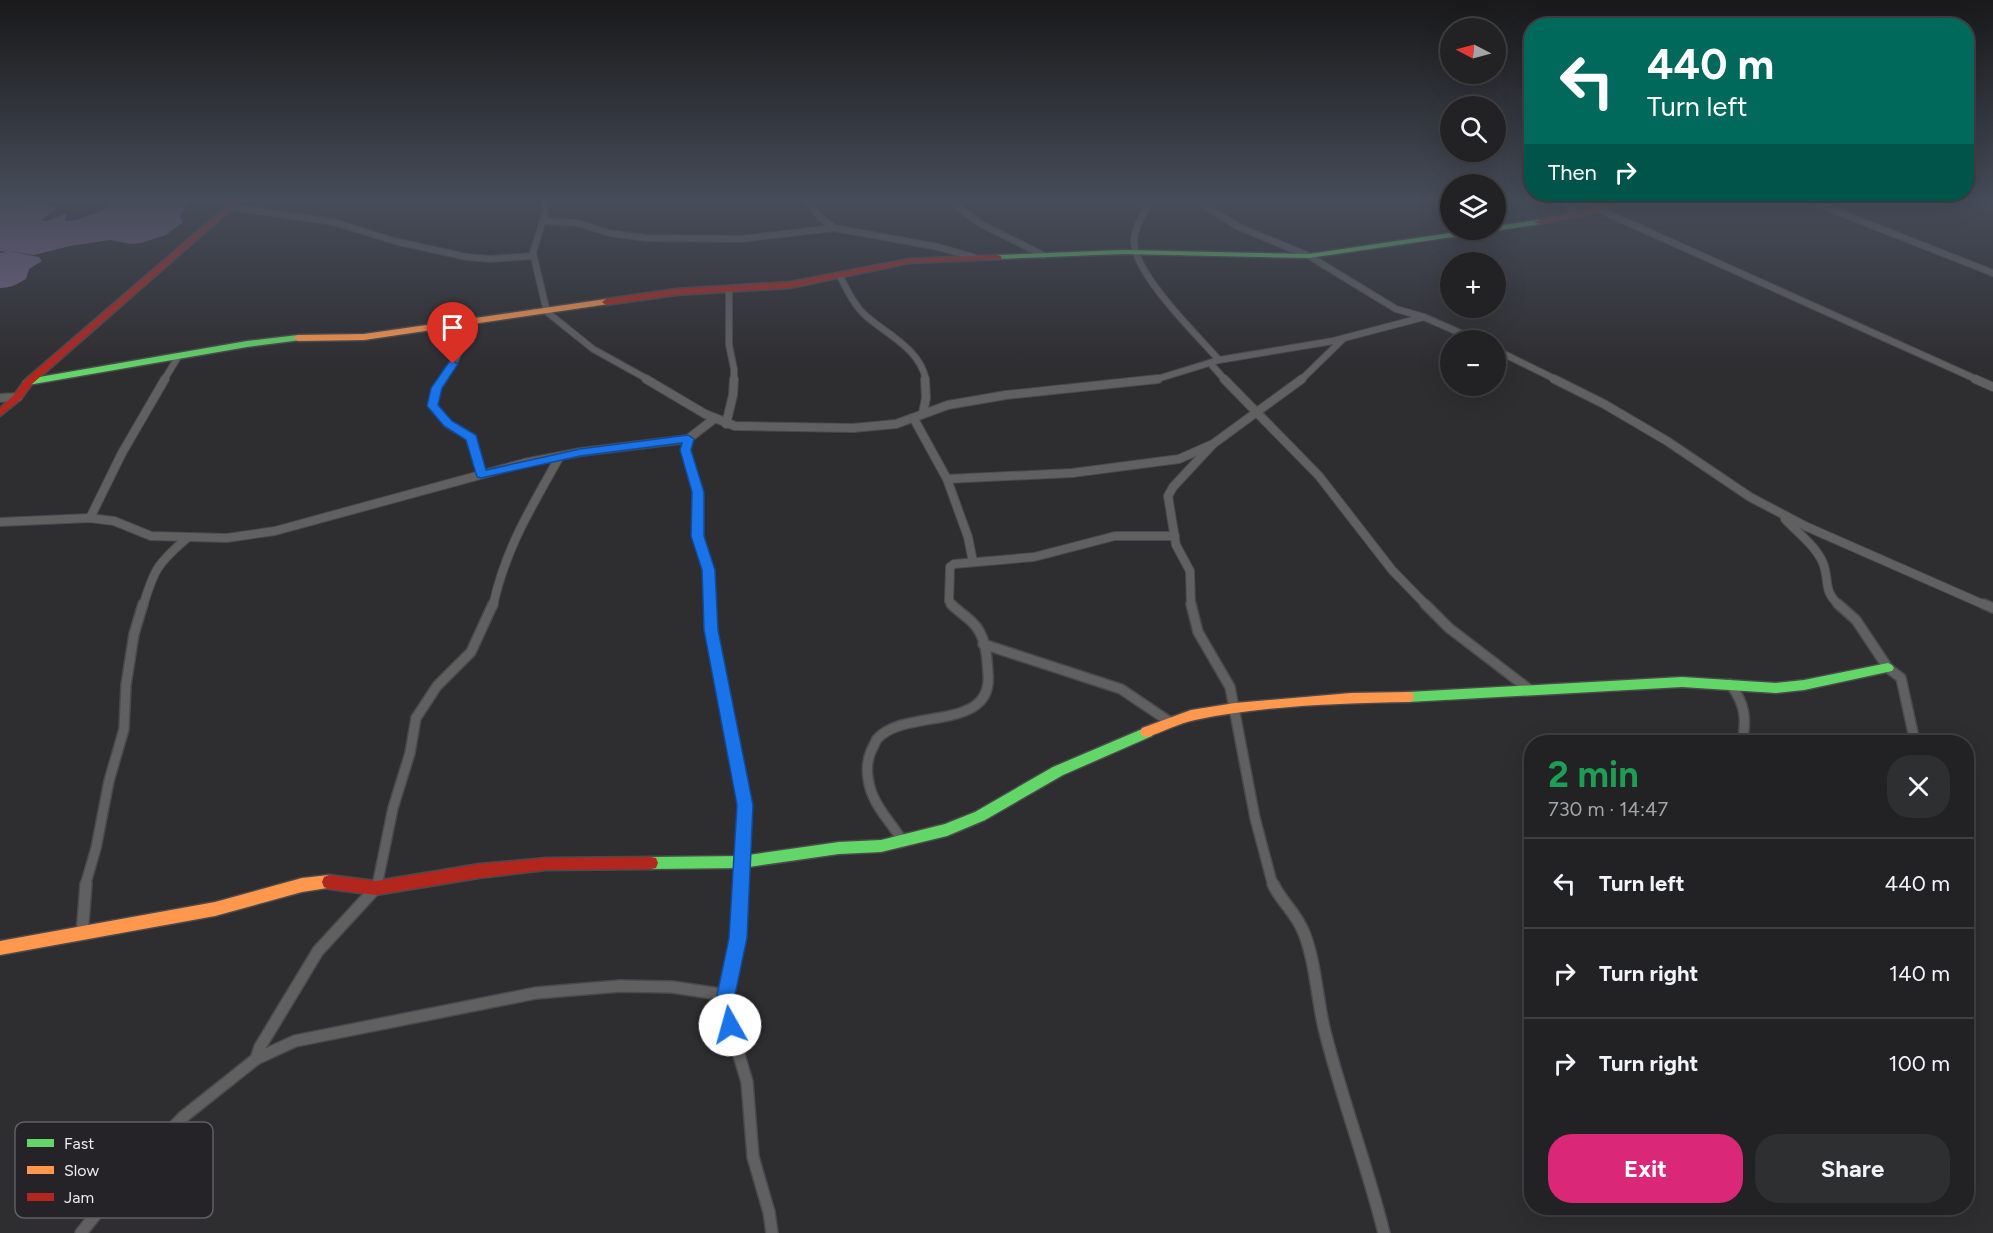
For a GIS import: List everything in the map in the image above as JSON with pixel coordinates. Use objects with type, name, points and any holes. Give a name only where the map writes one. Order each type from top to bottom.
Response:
[{"type":"street","points":[[0,413],[18,397],[28,382],[173,257]]},
{"type":"street","points":[[471,257],[518,257]]},
{"type":"street","points":[[533,257],[547,312],[593,349],[714,419],[726,424],[747,426],[853,428],[896,424],[948,405],[1006,395],[1157,379],[1219,360],[1343,338],[1424,317]]},
{"type":"street","points":[[28,382],[178,357],[236,344],[331,336],[364,337],[676,292],[790,285],[909,261],[989,257]]},
{"type":"street","points":[[1138,257],[1156,289],[1219,360]]},
{"type":"street","points":[[1310,257],[1396,309],[1424,317],[1453,330]]},
{"type":"street","points":[[1703,257],[1993,387]]},
{"type":"street","points":[[1952,257],[1993,273]]},
{"type":"street","points":[[840,276],[849,294],[866,316],[919,361],[926,377],[929,394],[924,413]]},
{"type":"street","points":[[726,424],[733,395],[734,369],[729,345],[729,290]]},
{"type":"street","points":[[473,321],[453,364],[437,388],[433,406],[448,424],[472,438],[481,474]]},
{"type":"street","points":[[1343,338],[1297,384],[1213,444],[1173,487],[1168,496],[1176,545],[1190,571],[1189,598],[1198,632],[1230,687],[1255,818],[1271,881],[1277,893],[1293,910],[1305,935],[1325,1032],[1368,1171],[1384,1233]]},
{"type":"street","points":[[1506,355],[1612,409],[1776,511],[1827,537],[1993,608]]},
{"type":"street","points":[[90,518],[122,453],[178,357]]},
{"type":"street","points":[[1210,363],[1239,397],[1257,412],[1334,494],[1366,539],[1392,570],[1449,628],[1530,690]]},
{"type":"street","points":[[0,398],[18,397]]},
{"type":"street","points":[[0,522],[90,518],[114,520],[144,535],[186,539],[228,538],[275,531],[481,474],[560,456],[688,439],[714,419]]},
{"type":"street","points":[[914,419],[947,479],[968,537],[973,562]]},
{"type":"street","points":[[688,439],[686,450],[698,492],[698,536],[709,570],[711,630],[745,805],[737,945],[726,995],[730,1025],[747,1082],[752,1150],[769,1212],[772,1233]]},
{"type":"street","points":[[947,479],[1072,473],[1179,459],[1213,444]]},
{"type":"street","points":[[256,1059],[270,1030],[318,951],[376,888],[393,808],[410,753],[416,718],[437,686],[471,652],[478,640],[492,608],[499,576],[509,549],[560,456]]},
{"type":"street","points":[[1776,511],[1815,551],[1823,563],[1826,587],[1831,598],[1856,620],[1888,668],[1898,674],[1904,685],[1914,735]]},
{"type":"street","points":[[903,842],[872,794],[868,765],[870,751],[875,740],[884,734],[918,721],[964,712],[985,699],[992,680],[983,644],[973,622],[949,601],[950,567],[954,564],[1034,557],[1115,536],[1153,534],[1175,536]]},
{"type":"street","points":[[82,934],[86,877],[96,848],[109,781],[124,729],[126,685],[134,634],[153,573],[166,556],[186,539]]},
{"type":"street","points":[[983,644],[1121,689],[1170,722]]},
{"type":"street","points":[[0,948],[215,909],[302,885],[325,882],[350,883],[376,888],[479,871],[546,864],[742,862],[903,842],[947,830],[980,816],[1058,771],[1170,722],[1191,715],[1235,708],[1290,702],[1682,682],[1776,688],[1804,685],[1888,668]]},
{"type":"street","points":[[1730,684],[1744,705],[1747,717],[1743,735]]},
{"type":"street","points":[[178,1122],[256,1059],[295,1041],[536,993],[620,986],[672,987],[726,995]]},
{"type":"street","points":[[81,1233],[93,1218]]},
{"type":"shaded area","points":[[0,257],[37,257],[42,261],[29,269],[26,279],[0,288]]},
{"type":"traffic: fast","points":[[998,257],[1009,257]]},
{"type":"traffic: fast","points":[[28,382],[247,344],[298,338]]},
{"type":"traffic: fast","points":[[1408,697],[1682,682],[1776,688],[1804,685],[1888,668]]},
{"type":"traffic: fast","points":[[651,863],[742,862],[839,848],[881,846],[947,830],[980,816],[1058,771],[1147,732]]},
{"type":"traffic: slow","points":[[298,338],[364,337],[606,302]]},
{"type":"traffic: slow","points":[[1147,732],[1191,715],[1235,708],[1351,698],[1408,697]]},
{"type":"traffic: slow","points":[[0,948],[215,909],[302,885],[329,882]]},
{"type":"traffic: jam","points":[[0,413],[18,397],[28,382],[173,257]]},
{"type":"traffic: jam","points":[[606,302],[676,292],[790,285],[909,261],[998,257]]},
{"type":"traffic: jam","points":[[329,882],[376,888],[479,871],[546,864],[651,863]]},
{"type":"route","points":[[453,364],[437,388],[432,400],[433,406],[448,424],[472,438],[481,474],[524,463],[580,453],[688,439],[686,450],[698,492],[696,519],[698,536],[709,570],[711,630],[732,728],[745,805],[738,938],[726,995],[730,1025]]}]
